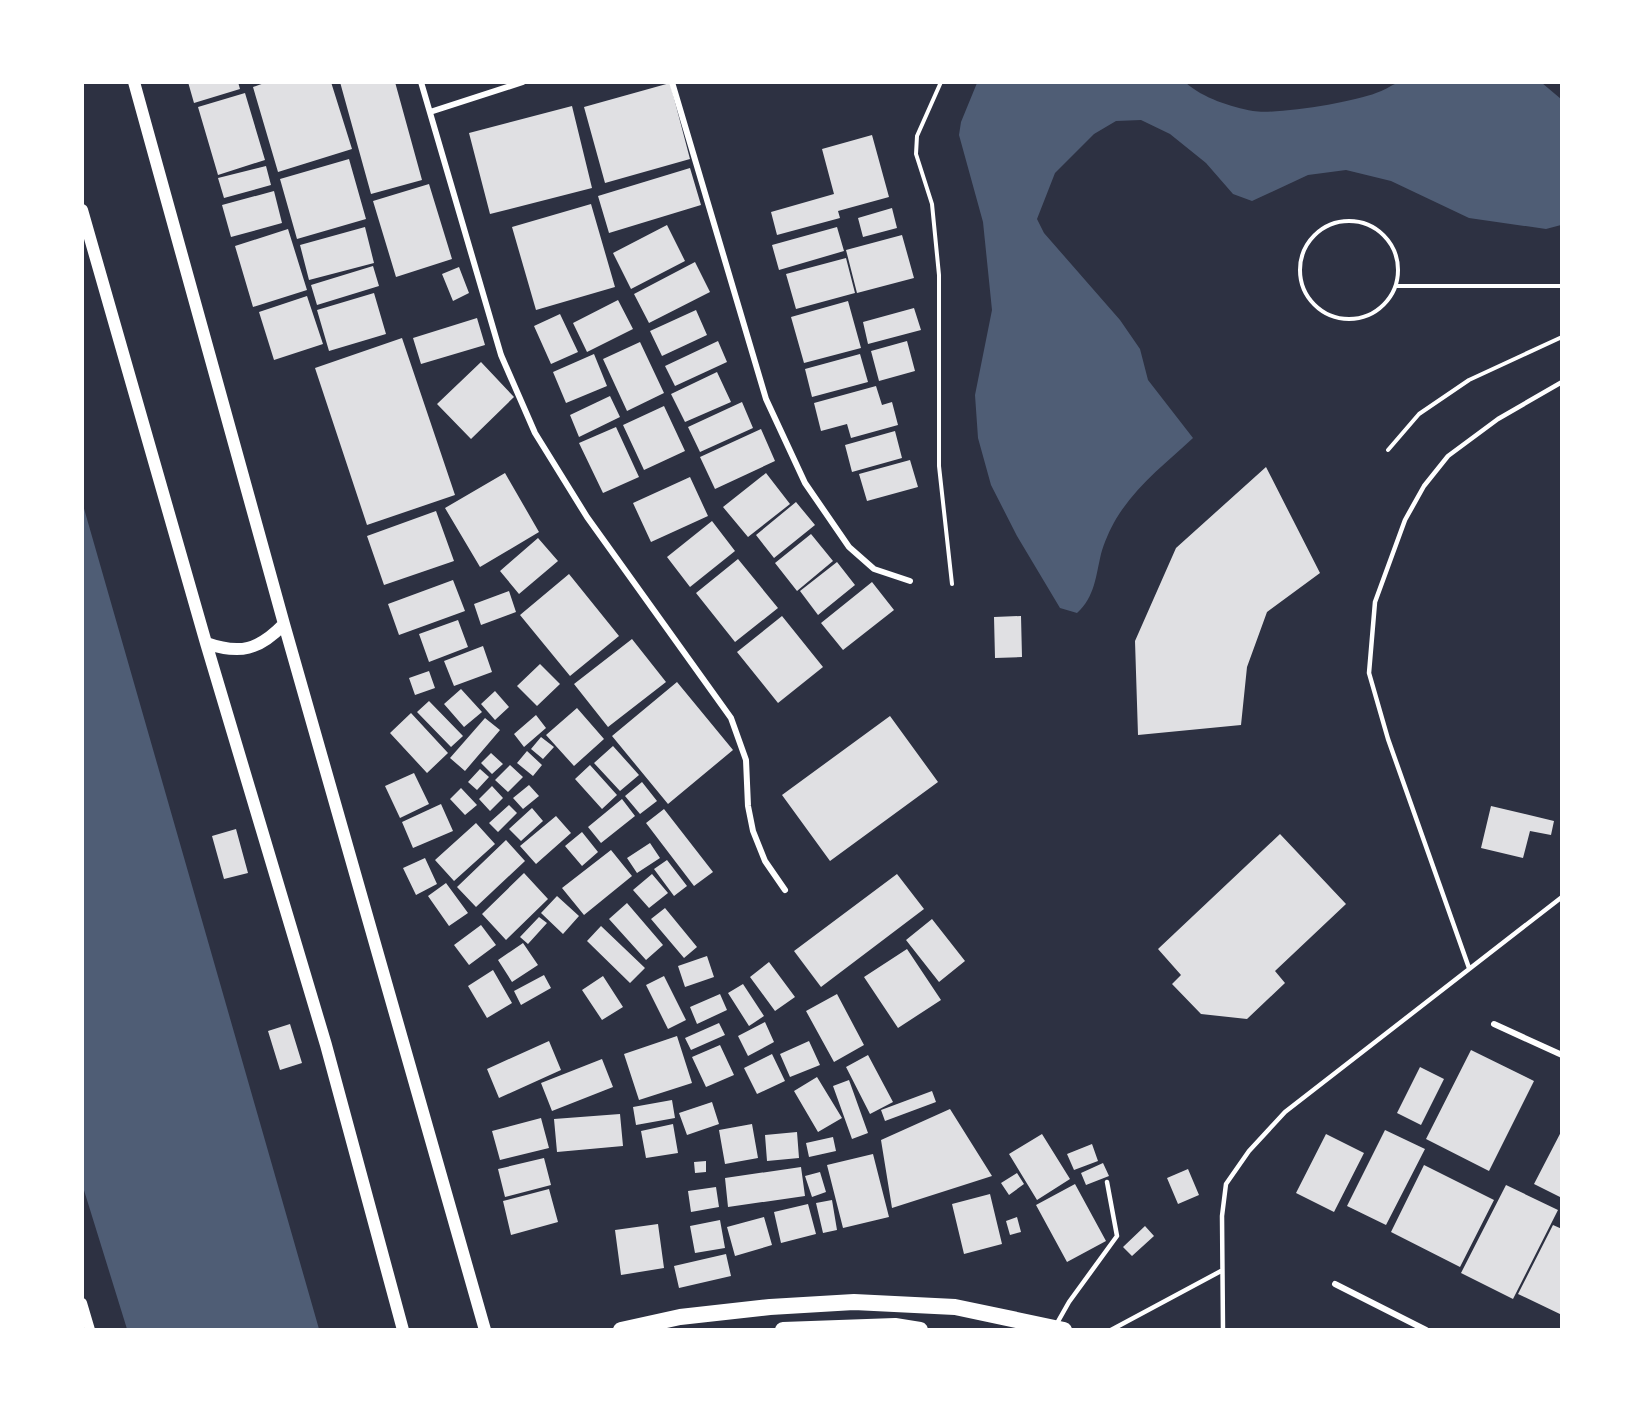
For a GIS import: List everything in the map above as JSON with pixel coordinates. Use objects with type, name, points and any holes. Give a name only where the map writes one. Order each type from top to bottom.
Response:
[{"type":"highway","points":[[621,1329],[770,1307],[854,1302],[956,1307],[1059,1328]]},
{"type":"highway","points":[[783,1329],[895,1326],[920,1329]]},
{"type":"main road","points":[[134,82],[284,624],[484,1329]]},
{"type":"main road","points":[[82,210],[206,643],[326,1046],[402,1329]]},
{"type":"main road","points":[[206,643],[226,650],[249,649],[268,640],[284,624]]},
{"type":"street","points":[[421,82],[501,355],[535,434],[587,517],[731,718],[746,760],[748,806],[753,831],[765,861],[785,890]]},
{"type":"street","points":[[430,112],[523,82]]},
{"type":"street","points":[[672,82],[766,399],[805,483],[849,547],[874,569],[910,581]]},
{"type":"street","points":[[1494,1024],[1562,1055]]},
{"type":"street","points":[[1335,1284],[1426,1329]]},
{"type":"street","points":[[82,1303],[90,1329]]},
{"type":"lane","points":[[1469,968],[1388,739],[1369,673],[1376,602],[1405,520],[1424,486],[1448,456],[1498,419],[1562,382]]},
{"type":"lane","points":[[1223,1329],[1222,1216],[1226,1184],[1249,1151],[1285,1112],[1562,897]]},
{"type":"lane","points":[[1059,1328],[1069,1302],[1117,1236],[1107,1182]]},
{"type":"lane","points":[[1111,1329],[1221,1270]]},
{"type":"path","points":[[941,82],[917,136],[915,146],[932,204],[939,275],[939,466],[952,584]]},
{"type":"path","points":[[1340,221],[1362,222],[1381,232],[1391,243],[1397,256],[1399,271],[1396,285],[1389,299],[1378,309],[1365,316],[1351,319],[1336,318],[1323,312],[1311,302],[1300,276],[1300,261],[1310,241],[1326,226],[1340,221]]},
{"type":"path","points":[[1396,285],[1562,286]]},
{"type":"path","points":[[1388,450],[1419,414],[1469,380],[1562,337]]},
{"type":"water","points":[[977,83],[1186,83],[1218,101],[1264,112],[1315,107],[1365,97],[1397,83],[1542,83],[1561,99],[1561,225],[1546,229],[1469,218],[1391,181],[1346,170],[1308,175],[1252,201],[1233,194],[1206,163],[1170,134],[1141,120],[1116,121],[1094,134],[1055,173],[1037,219],[1044,233],[1120,320],[1140,349],[1148,380],[1193,438],[1132,496],[1124,507],[1105,541],[1088,600],[1077,613],[1060,608],[1017,536],[991,485],[978,438],[975,395],[992,310],[983,222],[959,135],[961,122]]},
{"type":"water","points":[[82,505],[319,1329],[127,1329],[83,1187]]},
{"type":"building","points":[[188,82],[238,82],[240,89],[194,103]]},
{"type":"building","points":[[267,82],[331,82],[352,149],[278,172],[253,87]]},
{"type":"building","points":[[340,82],[395,82],[422,180],[371,194]]},
{"type":"building","points":[[670,83],[690,159],[605,183],[584,107]]},
{"type":"building","points":[[245,93],[265,160],[218,175],[198,107]]},
{"type":"building","points":[[572,106],[592,188],[490,214],[469,133]]},
{"type":"building","points":[[872,135],[889,197],[838,211],[840,218],[777,235],[771,212],[834,194],[822,149]]},
{"type":"building","points":[[349,159],[366,219],[297,239],[280,179]]},
{"type":"building","points":[[266,166],[271,185],[224,198],[218,178]]},
{"type":"building","points":[[690,168],[701,205],[609,233],[598,196]]},
{"type":"building","points":[[429,184],[452,259],[396,277],[373,201]]},
{"type":"building","points":[[274,191],[282,223],[231,237],[222,205]]},
{"type":"building","points":[[591,204],[615,287],[536,310],[512,227]]},
{"type":"building","points":[[892,208],[897,228],[863,237],[858,218]]},
{"type":"building","points":[[667,225],[685,261],[631,289],[613,253]]},
{"type":"building","points":[[365,227],[374,263],[309,280],[300,245]]},
{"type":"building","points":[[837,227],[844,251],[779,270],[772,245]]},
{"type":"building","points":[[288,229],[307,290],[253,307],[235,246]]},
{"type":"building","points":[[902,235],[914,278],[857,293],[846,250]]},
{"type":"building","points":[[846,258],[855,293],[796,309],[786,274]]},
{"type":"building","points":[[695,262],[710,292],[649,323],[634,294]]},
{"type":"building","points":[[373,266],[379,286],[317,305],[311,285]]},
{"type":"building","points":[[459,267],[469,293],[453,301],[442,274]]},
{"type":"building","points":[[374,293],[386,334],[329,351],[317,310]]},
{"type":"building","points":[[307,296],[323,344],[274,360],[259,312]]},
{"type":"building","points":[[618,300],[633,329],[587,352],[573,323]]},
{"type":"building","points":[[848,301],[861,348],[804,363],[791,317]]},
{"type":"building","points":[[914,308],[921,330],[868,344],[863,322]]},
{"type":"building","points":[[696,310],[707,335],[662,356],[650,331]]},
{"type":"building","points":[[560,314],[578,352],[551,364],[534,326]]},
{"type":"building","points":[[477,318],[485,345],[421,364],[413,338]]},
{"type":"building","points":[[402,338],[455,495],[367,525],[315,368]]},
{"type":"building","points":[[718,341],[727,362],[675,386],[665,366]]},
{"type":"building","points":[[907,341],[915,371],[879,381],[871,351]]},
{"type":"building","points":[[640,342],[664,393],[627,411],[603,359]]},
{"type":"building","points":[[594,354],[607,386],[566,403],[553,372]]},
{"type":"building","points":[[860,354],[868,382],[812,397],[805,369]]},
{"type":"building","points":[[481,362],[514,397],[471,439],[437,404]]},
{"type":"building","points":[[717,372],[731,402],[685,422],[671,394]]},
{"type":"building","points":[[876,386],[882,405],[892,402],[898,425],[851,438],[847,424],[821,431],[814,403]]},
{"type":"building","points":[[610,396],[620,417],[579,437],[570,415]]},
{"type":"building","points":[[742,402],[753,428],[700,452],[688,427]]},
{"type":"building","points":[[664,406],[685,451],[644,470],[623,425]]},
{"type":"building","points":[[616,427],[639,477],[603,493],[579,443]]},
{"type":"building","points":[[761,429],[775,461],[715,489],[700,457]]},
{"type":"building","points":[[895,431],[902,458],[852,472],[845,445]]},
{"type":"building","points":[[910,460],[918,487],[867,501],[859,474]]},
{"type":"building","points":[[1266,467],[1320,573],[1267,612],[1247,667],[1241,725],[1138,735],[1135,641],[1176,548]]},
{"type":"building","points":[[505,473],[539,532],[480,567],[445,508]]},
{"type":"building","points":[[766,473],[790,504],[748,537],[723,507]]},
{"type":"building","points":[[690,477],[708,516],[651,542],[633,503]]},
{"type":"building","points":[[796,502],[815,525],[774,558],[756,535]]},
{"type":"building","points":[[436,511],[454,561],[384,585],[367,536]]},
{"type":"building","points":[[712,521],[735,551],[690,587],[667,557]]},
{"type":"building","points":[[811,534],[833,561],[797,591],[775,563]]},
{"type":"building","points":[[538,538],[558,561],[519,594],[500,571]]},
{"type":"building","points":[[738,559],[778,608],[735,642],[696,593]]},
{"type":"building","points":[[837,562],[855,585],[818,615],[800,591]]},
{"type":"building","points":[[569,574],[619,636],[570,676],[520,615]]},
{"type":"building","points":[[453,580],[465,611],[399,635],[388,604]]},
{"type":"building","points":[[872,582],[894,610],[843,650],[821,623]]},
{"type":"building","points":[[509,591],[516,612],[481,625],[474,604]]},
{"type":"building","points":[[782,616],[823,667],[778,703],[737,652]]},
{"type":"building","points":[[1021,616],[1022,657],[995,658],[994,617]]},
{"type":"building","points":[[458,620],[468,647],[429,662],[419,634]]},
{"type":"building","points":[[632,639],[666,682],[608,727],[574,684]]},
{"type":"building","points":[[483,646],[492,672],[454,686],[444,661]]},
{"type":"building","points":[[540,664],[560,684],[537,706],[517,686]]},
{"type":"building","points":[[429,671],[435,688],[415,695],[409,678]]},
{"type":"building","points":[[677,682],[733,750],[668,804],[612,736]]},
{"type":"building","points":[[461,689],[482,712],[464,727],[444,704]]},
{"type":"building","points":[[495,691],[509,707],[495,720],[481,704]]},
{"type":"building","points":[[429,701],[463,736],[451,747],[417,712]]},
{"type":"building","points":[[577,708],[604,739],[574,766],[546,735]]},
{"type":"building","points":[[411,713],[448,753],[427,773],[390,733]]},
{"type":"building","points":[[536,715],[546,728],[524,747],[514,734]]},
{"type":"building","points":[[890,716],[938,782],[830,861],[782,795]]},
{"type":"building","points":[[485,718],[500,730],[465,771],[450,758]]},
{"type":"building","points":[[541,737],[554,747],[543,759],[531,749]]},
{"type":"building","points":[[613,746],[639,775],[620,791],[594,763]]},
{"type":"building","points":[[527,751],[542,765],[533,776],[517,763]]},
{"type":"building","points":[[491,753],[503,764],[492,774],[481,763]]},
{"type":"building","points":[[510,765],[523,777],[508,792],[495,780]]},
{"type":"building","points":[[590,765],[617,795],[602,809],[575,779]]},
{"type":"building","points":[[480,769],[489,777],[477,790],[468,782]]},
{"type":"building","points":[[414,773],[429,804],[400,818],[385,786]]},
{"type":"building","points":[[642,782],[657,801],[640,814],[625,796]]},
{"type":"building","points":[[529,785],[539,796],[523,809],[513,798]]},
{"type":"building","points":[[492,786],[503,798],[490,811],[479,799]]},
{"type":"building","points":[[461,788],[477,805],[465,815],[450,799]]},
{"type":"building","points":[[622,799],[635,816],[601,843],[588,827]]},
{"type":"building","points":[[441,804],[453,831],[413,848],[402,822]]},
{"type":"building","points":[[509,805],[517,813],[498,832],[489,823]]},
{"type":"building","points":[[1491,806],[1554,821],[1551,835],[1530,831],[1523,858],[1481,848]]},
{"type":"building","points":[[532,808],[543,821],[521,841],[509,829]]},
{"type":"building","points":[[664,809],[713,872],[694,886],[646,823]]},
{"type":"building","points":[[556,816],[571,833],[536,864],[520,846]]},
{"type":"building","points":[[476,823],[495,844],[454,881],[435,860]]},
{"type":"building","points":[[236,829],[248,873],[224,879],[212,836]]},
{"type":"building","points":[[582,832],[598,852],[582,866],[565,846]]},
{"type":"building","points":[[1280,834],[1346,904],[1275,971],[1285,983],[1247,1019],[1201,1014],[1172,984],[1181,975],[1158,949]]},
{"type":"building","points":[[506,840],[525,861],[476,907],[457,887]]},
{"type":"building","points":[[650,843],[660,858],[637,873],[627,858]]},
{"type":"building","points":[[611,850],[632,876],[584,915],[562,888]]},
{"type":"building","points":[[425,858],[437,884],[416,895],[403,868]]},
{"type":"building","points":[[667,860],[687,886],[674,896],[654,869]]},
{"type":"building","points":[[524,873],[548,899],[506,940],[482,914]]},
{"type":"building","points":[[652,874],[668,893],[649,908],[633,890]]},
{"type":"building","points":[[897,874],[924,909],[821,987],[794,951]]},
{"type":"building","points":[[446,883],[468,913],[449,926],[428,896]]},
{"type":"building","points":[[557,896],[579,916],[563,934],[541,913]]},
{"type":"building","points":[[627,903],[663,945],[646,960],[609,919]]},
{"type":"building","points":[[665,908],[697,947],[684,958],[651,919]]},
{"type":"building","points":[[539,917],[547,923],[528,944],[520,937]]},
{"type":"building","points":[[932,919],[965,961],[939,982],[906,940]]},
{"type":"building","points":[[481,925],[496,945],[469,965],[454,945]]},
{"type":"building","points":[[601,926],[645,968],[630,983],[587,941]]},
{"type":"building","points":[[523,943],[538,965],[512,982],[498,960]]},
{"type":"building","points":[[907,949],[941,1000],[898,1028],[864,977]]},
{"type":"building","points":[[707,956],[714,977],[685,987],[678,966]]},
{"type":"building","points":[[769,962],[795,997],[775,1011],[750,977]]},
{"type":"building","points":[[493,970],[512,1003],[487,1018],[468,986]]},
{"type":"building","points":[[544,975],[551,988],[521,1005],[514,991]]},
{"type":"building","points":[[603,976],[623,1007],[602,1020],[582,990]]},
{"type":"building","points":[[664,976],[686,1020],[668,1029],[646,985]]},
{"type":"building","points":[[743,984],[764,1016],[749,1026],[728,993]]},
{"type":"building","points":[[720,994],[727,1010],[697,1024],[690,1007]]},
{"type":"building","points":[[837,994],[864,1045],[834,1062],[806,1011]]},
{"type":"building","points":[[765,1022],[774,1042],[748,1056],[738,1036]]},
{"type":"building","points":[[719,1023],[725,1035],[691,1050],[685,1038]]},
{"type":"building","points":[[290,1024],[302,1063],[280,1070],[268,1031]]},
{"type":"building","points":[[677,1036],[692,1083],[639,1100],[624,1054]]},
{"type":"building","points":[[549,1041],[561,1070],[499,1098],[487,1069]]},
{"type":"building","points":[[809,1041],[820,1065],[790,1077],[780,1054]]},
{"type":"building","points":[[720,1045],[734,1075],[706,1087],[692,1057]]},
{"type":"building","points":[[1471,1050],[1534,1081],[1489,1171],[1426,1139]]},
{"type":"building","points":[[772,1054],[785,1081],[757,1094],[744,1068]]},
{"type":"building","points":[[868,1055],[893,1102],[870,1114],[846,1067]]},
{"type":"building","points":[[602,1059],[613,1087],[552,1111],[541,1083]]},
{"type":"building","points":[[1420,1067],[1444,1079],[1421,1125],[1397,1113]]},
{"type":"building","points":[[817,1077],[842,1118],[818,1132],[794,1091]]},
{"type":"building","points":[[849,1080],[868,1133],[852,1139],[833,1086]]},
{"type":"building","points":[[932,1091],[936,1102],[885,1121],[881,1110]]},
{"type":"building","points":[[672,1100],[675,1118],[636,1125],[633,1107]]},
{"type":"building","points":[[712,1102],[719,1124],[687,1135],[679,1113]]},
{"type":"building","points":[[950,1109],[992,1176],[892,1208],[881,1140]]},
{"type":"building","points":[[620,1114],[623,1146],[557,1152],[554,1119]]},
{"type":"building","points":[[541,1118],[549,1148],[500,1160],[492,1131]]},
{"type":"building","points":[[673,1124],[678,1153],[646,1158],[641,1131]]},
{"type":"building","points":[[752,1124],[758,1158],[725,1164],[719,1130]]},
{"type":"building","points":[[1385,1130],[1425,1149],[1386,1225],[1347,1206]]},
{"type":"building","points":[[1562,1130],[1562,1198],[1534,1184]]},
{"type":"building","points":[[797,1132],[799,1158],[767,1161],[765,1135]]},
{"type":"building","points":[[1042,1134],[1070,1179],[1037,1200],[1009,1154]]},
{"type":"building","points":[[1326,1134],[1364,1153],[1334,1212],[1296,1193]]},
{"type":"building","points":[[833,1137],[836,1151],[809,1157],[806,1143]]},
{"type":"building","points":[[1092,1144],[1098,1161],[1074,1170],[1067,1154]]},
{"type":"building","points":[[873,1154],[889,1217],[843,1228],[827,1165]]},
{"type":"building","points":[[544,1158],[551,1185],[505,1197],[498,1169]]},
{"type":"building","points":[[706,1161],[706,1172],[695,1173],[694,1162]]},
{"type":"building","points":[[1103,1163],[1109,1176],[1086,1185],[1081,1173]]},
{"type":"building","points":[[1424,1165],[1494,1200],[1460,1267],[1391,1232]]},
{"type":"building","points":[[801,1167],[805,1196],[728,1207],[725,1178]]},
{"type":"building","points":[[1188,1169],[1199,1195],[1178,1204],[1167,1178]]},
{"type":"building","points":[[820,1172],[826,1192],[812,1197],[805,1176]]},
{"type":"building","points":[[1017,1173],[1024,1184],[1009,1195],[1001,1183]]},
{"type":"building","points":[[1075,1184],[1106,1241],[1067,1262],[1036,1205]]},
{"type":"building","points":[[1506,1185],[1558,1210],[1513,1299],[1461,1273]]},
{"type":"building","points":[[716,1187],[719,1207],[691,1212],[688,1191]]},
{"type":"building","points":[[549,1189],[558,1222],[511,1235],[503,1201]]},
{"type":"building","points":[[990,1194],[1002,1244],[964,1254],[952,1204]]},
{"type":"building","points":[[832,1200],[837,1230],[823,1233],[816,1203]]},
{"type":"building","points":[[808,1204],[816,1234],[781,1243],[774,1212]]},
{"type":"building","points":[[764,1217],[772,1245],[735,1256],[727,1227]]},
{"type":"building","points":[[1017,1217],[1021,1232],[1010,1235],[1006,1221]]},
{"type":"building","points":[[720,1220],[725,1248],[695,1253],[690,1226]]},
{"type":"building","points":[[658,1224],[664,1268],[621,1275],[615,1230]]},
{"type":"building","points":[[1553,1225],[1562,1229],[1562,1315],[1518,1294]]},
{"type":"building","points":[[1145,1226],[1154,1236],[1132,1256],[1123,1247]]},
{"type":"building","points":[[726,1254],[731,1276],[679,1288],[674,1266]]}]
